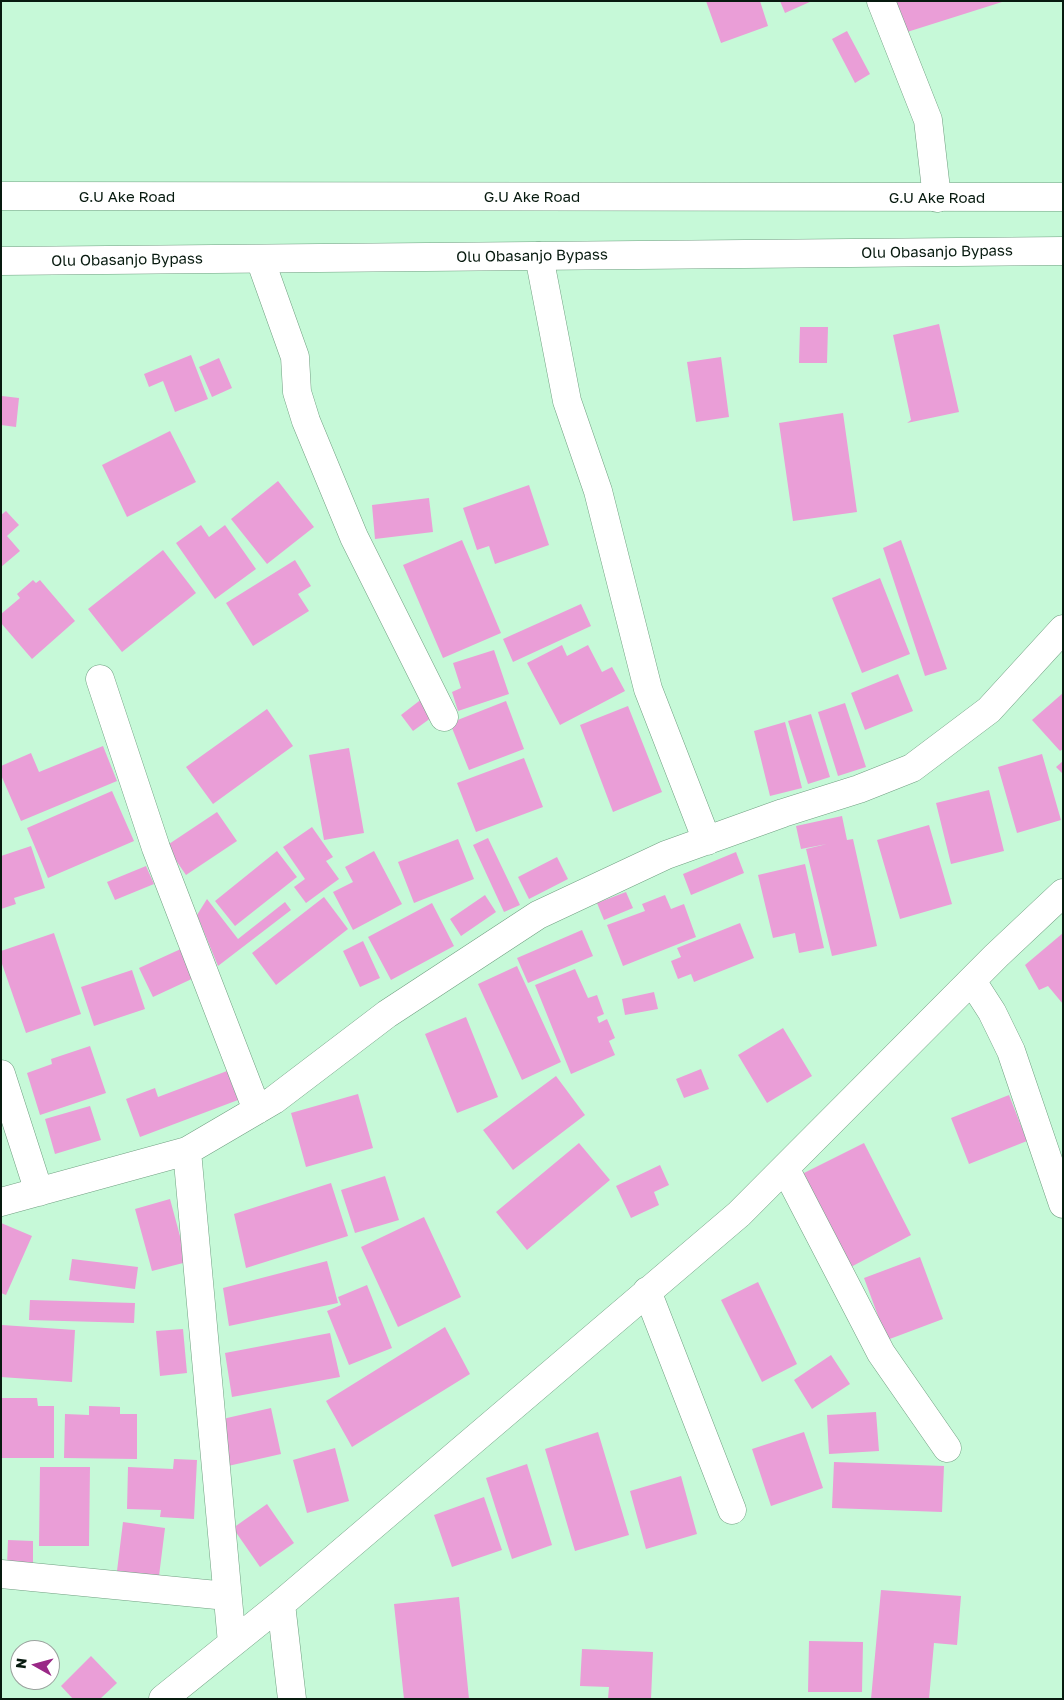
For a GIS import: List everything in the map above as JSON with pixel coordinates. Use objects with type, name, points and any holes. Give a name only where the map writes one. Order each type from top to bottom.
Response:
[{"type":"street","points":[[881,1],[928,120],[937,198]]},
{"type":"street","name":"G.U Ake Road","points":[[1,196],[1063,197]]},
{"type":"street","name":"Olu Obasanjo Bypass","points":[[1,261],[1063,251]]},
{"type":"street","points":[[539,256],[567,401],[598,490],[648,689],[707,841]]},
{"type":"street","points":[[260,259],[295,357],[297,392],[306,422],[354,537],[444,717]]},
{"type":"street","points":[[1,1202],[187,1151],[282,1094],[387,1014],[538,915],[666,855],[783,813],[859,789],[912,768],[989,710],[1063,629]]},
{"type":"street","points":[[100,679],[156,848],[257,1110]]},
{"type":"street","points":[[163,1699],[281,1604],[739,1214],[972,981],[1063,893]]},
{"type":"street","points":[[972,981],[992,1012],[1011,1051],[1063,1204]]},
{"type":"street","points":[[1,1074],[39,1192]]},
{"type":"street","points":[[187,1151],[232,1643]]},
{"type":"street","points":[[785,1168],[881,1353],[947,1448]]},
{"type":"street","points":[[647,1291],[732,1510]]},
{"type":"street","points":[[1,1574],[227,1596]]},
{"type":"street","points":[[281,1604],[292,1699]]},
{"type":"building","points":[[706,1],[760,1],[768,26],[721,43]]},
{"type":"building","points":[[780,1],[812,1],[785,13]]},
{"type":"building","points":[[896,1],[1002,1],[1002,2],[904,33]]},
{"type":"building","points":[[847,31],[870,74],[855,83],[832,39]]},
{"type":"building","points":[[939,324],[959,412],[907,423],[911,420],[893,335]]},
{"type":"building","points":[[800,327],[828,327],[827,363],[799,363]]},
{"type":"building","points":[[191,355],[208,399],[175,412],[163,381],[149,387],[144,374]]},
{"type":"building","points":[[721,357],[729,417],[696,422],[687,362]]},
{"type":"building","points":[[219,358],[232,388],[212,397],[199,367]]},
{"type":"building","points":[[2,396],[19,398],[16,427],[1,425]]},
{"type":"building","points":[[843,413],[857,512],[793,521],[779,423]]},
{"type":"building","points":[[170,431],[196,482],[127,517],[102,465]]},
{"type":"building","points":[[278,481],[314,527],[267,564],[231,519]]},
{"type":"building","points":[[529,485],[549,545],[495,564],[489,546],[477,550],[463,508]]},
{"type":"building","points":[[429,498],[433,532],[375,539],[372,505]]},
{"type":"building","points":[[6,511],[19,525],[7,536],[20,551],[1,567],[1,515]]},
{"type":"building","points":[[201,525],[209,537],[225,525],[256,569],[215,599],[176,543]]},
{"type":"building","points":[[462,540],[501,633],[443,658],[403,565]]},
{"type":"building","points":[[901,540],[947,669],[925,676],[883,548]]},
{"type":"building","points":[[163,550],[196,593],[122,652],[88,609]]},
{"type":"building","points":[[295,560],[311,586],[298,594],[309,611],[253,646],[226,603]]},
{"type":"building","points":[[880,578],[910,654],[862,673],[832,598]]},
{"type":"building","points":[[33,580],[36,583],[40,580],[75,621],[32,659],[1,623],[1,614],[20,598],[17,594]]},
{"type":"building","points":[[581,604],[591,626],[513,662],[503,639]]},
{"type":"building","points":[[562,645],[567,656],[588,645],[602,672],[612,667],[625,691],[560,725],[527,663]]},
{"type":"building","points":[[494,650],[509,694],[458,711],[452,692],[461,688],[453,663]]},
{"type":"building","points":[[898,674],[913,711],[865,730],[851,693]]},
{"type":"building","points":[[1063,693],[1063,749],[1060,751],[1032,720]]},
{"type":"building","points":[[423,698],[435,715],[413,731],[401,715]]},
{"type":"building","points":[[506,701],[524,749],[469,770],[450,723]]},
{"type":"building","points":[[845,703],[866,767],[838,776],[818,712]]},
{"type":"building","points":[[628,706],[662,792],[613,812],[580,725]]},
{"type":"building","points":[[267,709],[293,746],[213,804],[186,767]]},
{"type":"building","points":[[811,714],[830,777],[808,784],[788,721]]},
{"type":"building","points":[[785,722],[802,788],[770,796],[754,731]]},
{"type":"building","points":[[103,746],[117,781],[21,821],[1,775],[1,766],[31,753],[39,772]]},
{"type":"building","points":[[349,748],[364,833],[324,840],[309,755]]},
{"type":"building","points":[[1042,754],[1061,820],[1017,833],[998,767]]},
{"type":"building","points":[[524,758],[543,807],[476,832],[457,783]]},
{"type":"building","points":[[1063,761],[1063,774],[1056,767]]},
{"type":"building","points":[[989,790],[1004,851],[951,864],[936,803]]},
{"type":"building","points":[[112,791],[134,841],[48,878],[27,828]]},
{"type":"building","points":[[217,812],[237,841],[186,875],[166,846]]},
{"type":"building","points":[[842,816],[847,840],[853,839],[877,946],[832,956],[806,849],[827,844],[801,849],[796,826]]},
{"type":"building","points":[[929,825],[952,904],[900,919],[877,840]]},
{"type":"building","points":[[312,827],[333,857],[326,861],[339,879],[306,903],[294,887],[305,879],[283,847]]},
{"type":"building","points":[[488,838],[520,905],[504,912],[473,845]]},
{"type":"building","points":[[458,839],[474,879],[414,903],[398,862]]},
{"type":"building","points":[[31,846],[45,888],[14,898],[16,904],[1,909],[1,856]]},
{"type":"building","points":[[277,851],[297,877],[235,926],[215,901]]},
{"type":"building","points":[[374,851],[402,904],[353,930],[333,892],[353,882],[345,867]]},
{"type":"building","points":[[736,852],[744,873],[691,895],[683,874]]},
{"type":"building","points":[[557,857],[568,879],[529,899],[518,877]]},
{"type":"building","points":[[805,864],[824,948],[799,953],[795,933],[773,938],[758,875]]},
{"type":"building","points":[[146,866],[154,884],[115,900],[107,882]]},
{"type":"building","points":[[626,892],[633,908],[604,920],[597,903]]},
{"type":"building","points":[[485,895],[496,912],[461,936],[450,919]]},
{"type":"building","points":[[665,895],[671,909],[684,904],[696,937],[623,966],[607,925],[645,911],[642,904]]},
{"type":"building","points":[[324,897],[348,929],[276,985],[252,953]]},
{"type":"building","points":[[207,899],[238,939],[285,902],[291,910],[218,966],[197,915]]},
{"type":"building","points":[[432,903],[454,946],[391,980],[368,937]]},
{"type":"building","points":[[740,923],[754,958],[694,982],[691,974],[678,979],[671,961],[681,957],[677,948]]},
{"type":"building","points":[[582,930],[593,956],[528,983],[517,958]]},
{"type":"building","points":[[54,933],[81,1014],[26,1033],[1,961],[1,951]]},
{"type":"building","points":[[1063,933],[1063,1004],[1048,986],[1039,990],[1025,965]]},
{"type":"building","points":[[363,941],[380,978],[360,987],[343,951]]},
{"type":"building","points":[[183,948],[196,977],[153,997],[139,968]]},
{"type":"building","points":[[517,966],[561,1062],[522,1080],[478,984]]},
{"type":"building","points":[[575,969],[588,998],[597,995],[604,1014],[597,1017],[599,1023],[607,1019],[615,1038],[609,1041],[615,1055],[571,1074],[535,985]]},
{"type":"building","points":[[132,970],[145,1009],[94,1026],[81,987]]},
{"type":"building","points":[[654,992],[658,1009],[625,1015],[622,999]]},
{"type":"building","points":[[466,1017],[498,1097],[457,1113],[425,1034]]},
{"type":"building","points":[[783,1028],[812,1076],[767,1103],[738,1055]]},
{"type":"building","points":[[90,1046],[106,1093],[40,1115],[27,1073],[52,1064],[51,1059]]},
{"type":"building","points":[[701,1069],[709,1089],[684,1098],[676,1079]]},
{"type":"building","points":[[227,1071],[238,1100],[140,1137],[126,1099],[155,1088],[158,1097]]},
{"type":"building","points":[[556,1076],[585,1115],[513,1170],[483,1130]]},
{"type":"building","points":[[358,1094],[373,1148],[306,1167],[291,1113]]},
{"type":"building","points":[[1009,1095],[1027,1141],[969,1164],[951,1118]]},
{"type":"building","points":[[90,1106],[101,1140],[55,1154],[45,1119]]},
{"type":"building","points":[[579,1143],[610,1180],[527,1250],[496,1212]]},
{"type":"building","points":[[864,1143],[911,1235],[849,1268],[802,1174]]},
{"type":"building","points":[[660,1165],[669,1185],[654,1192],[659,1205],[631,1218],[616,1186]]},
{"type":"building","points":[[385,1176],[399,1220],[355,1233],[341,1190]]},
{"type":"building","points":[[331,1183],[348,1236],[246,1268],[234,1214]]},
{"type":"building","points":[[170,1199],[187,1262],[152,1271],[135,1209]]},
{"type":"building","points":[[424,1217],[461,1297],[398,1327],[361,1247]]},
{"type":"building","points":[[1,1223],[32,1236],[6,1295],[1,1293]]},
{"type":"building","points":[[920,1257],[943,1319],[887,1340],[864,1278]]},
{"type":"building","points":[[72,1259],[138,1267],[135,1289],[69,1280]]},
{"type":"building","points":[[327,1261],[338,1303],[229,1326],[223,1288]]},
{"type":"building","points":[[758,1282],[797,1364],[762,1382],[721,1300]]},
{"type":"building","points":[[367,1285],[392,1348],[349,1365],[327,1311],[341,1305],[338,1297]]},
{"type":"building","points":[[30,1300],[135,1303],[134,1323],[29,1320]]},
{"type":"building","points":[[2,1325],[75,1330],[72,1382],[1,1377]]},
{"type":"building","points":[[445,1327],[470,1374],[352,1447],[326,1401]]},
{"type":"building","points":[[183,1329],[187,1373],[160,1376],[156,1331]]},
{"type":"building","points":[[330,1333],[340,1377],[232,1397],[225,1353]]},
{"type":"building","points":[[831,1355],[850,1384],[812,1409],[794,1380]]},
{"type":"building","points":[[1,1398],[37,1398],[38,1406],[54,1406],[54,1458],[1,1458]]},
{"type":"building","points":[[89,1406],[120,1407],[120,1414],[137,1414],[137,1459],[64,1458],[65,1414],[89,1415]]},
{"type":"building","points":[[271,1408],[281,1454],[228,1466],[218,1420]]},
{"type":"building","points":[[876,1412],[879,1451],[829,1454],[827,1415]]},
{"type":"building","points":[[598,1432],[629,1535],[575,1551],[545,1449]]},
{"type":"building","points":[[804,1432],[823,1488],[771,1506],[752,1449]]},
{"type":"building","points":[[335,1448],[349,1501],[307,1513],[293,1460]]},
{"type":"building","points":[[174,1459],[197,1460],[194,1519],[160,1517],[161,1510],[127,1509],[128,1467],[173,1469]]},
{"type":"building","points":[[834,1462],[944,1466],[942,1512],[832,1508]]},
{"type":"building","points":[[527,1464],[552,1545],[512,1559],[486,1478]]},
{"type":"building","points":[[40,1467],[90,1467],[89,1546],[39,1546]]},
{"type":"building","points":[[681,1476],[697,1534],[646,1549],[630,1491]]},
{"type":"building","points":[[484,1497],[502,1550],[452,1567],[434,1515]]},
{"type":"building","points":[[267,1504],[294,1543],[260,1567],[233,1528]]},
{"type":"building","points":[[123,1522],[165,1528],[159,1576],[117,1571]]},
{"type":"building","points":[[8,1540],[33,1541],[33,1566],[7,1566]]},
{"type":"building","points":[[881,1590],[961,1596],[957,1645],[934,1643],[929,1699],[871,1699]]},
{"type":"building","points":[[459,1597],[469,1699],[404,1699],[394,1604]]},
{"type":"building","points":[[809,1641],[863,1642],[862,1692],[808,1692]]},
{"type":"building","points":[[582,1649],[653,1652],[651,1699],[608,1699],[609,1687],[580,1686]]},
{"type":"building","points":[[91,1656],[117,1683],[100,1699],[73,1699],[61,1686]]}]
